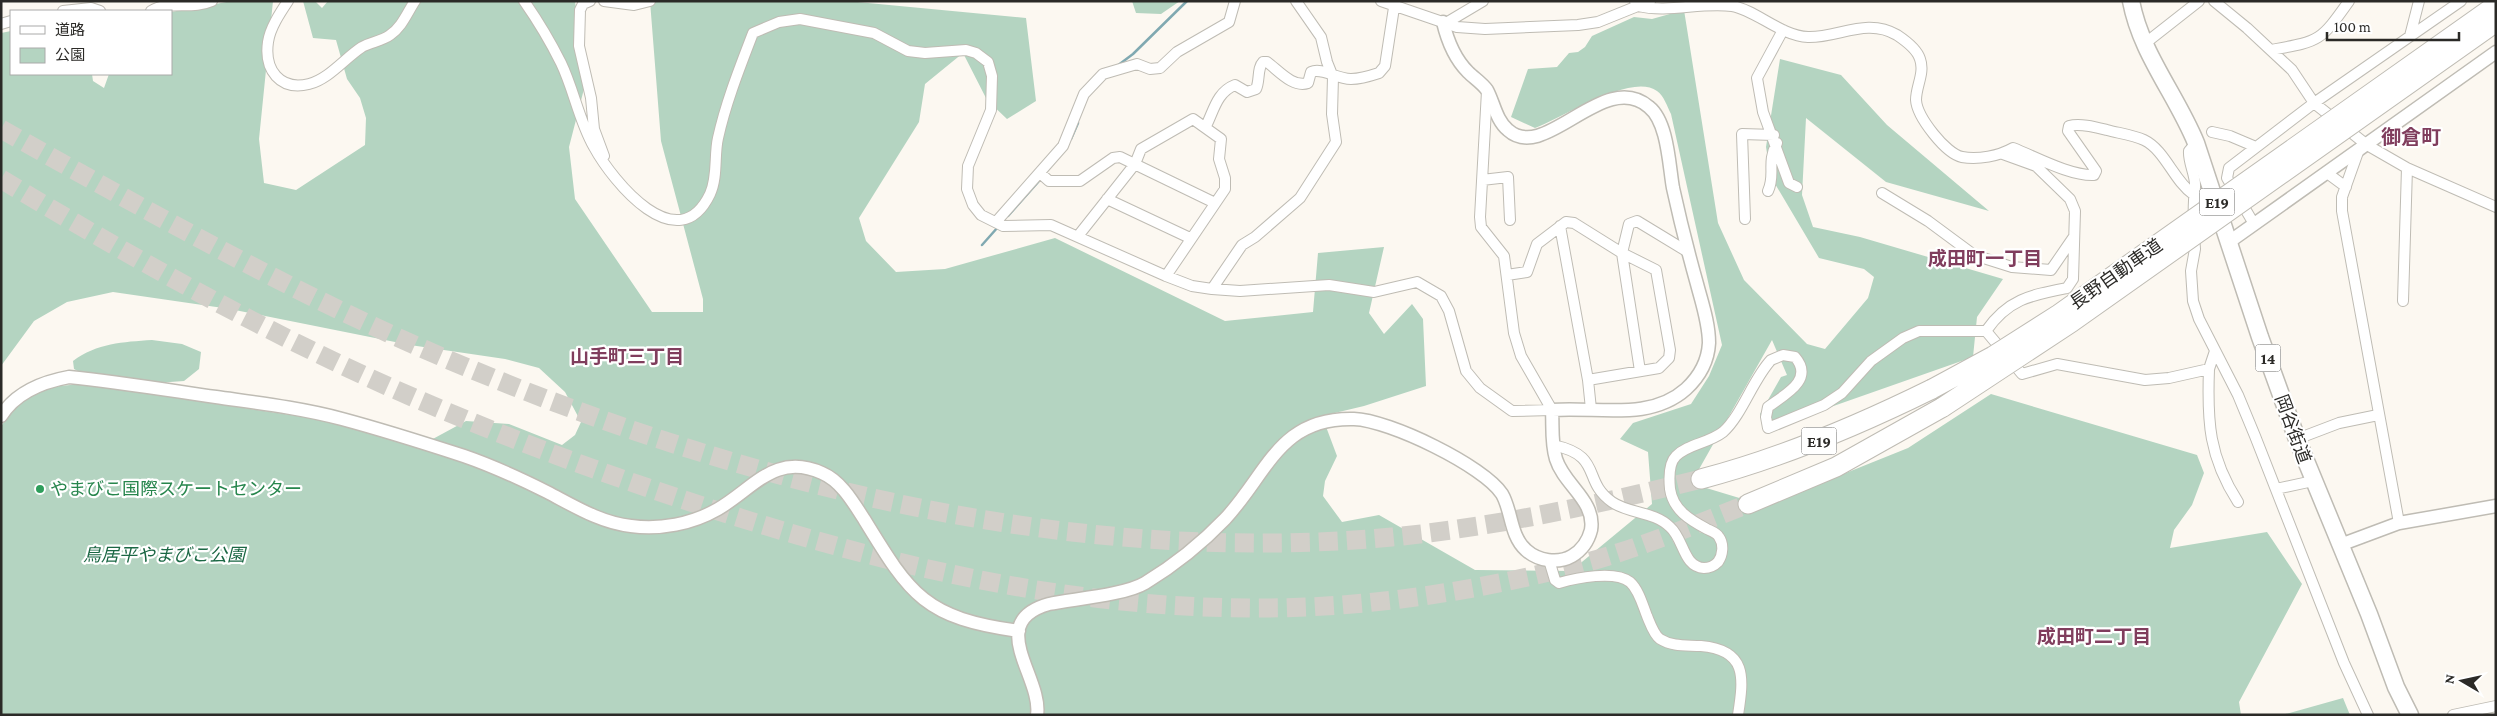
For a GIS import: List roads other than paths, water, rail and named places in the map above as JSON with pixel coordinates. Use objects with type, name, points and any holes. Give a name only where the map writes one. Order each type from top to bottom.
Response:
[{"type":"highway","name":"長野自動車道","points":[[1701,479],[1746,468],[1886,412],[1993,356],[2059,314],[2496,6]]},
{"type":"highway","name":"長野自動車道","points":[[1748,504],[1836,466],[1943,407],[2072,322],[2496,22]]},
{"type":"main road","name":"岡谷街道","points":[[2131,1],[2143,45],[2186,120],[2196,143],[2260,337],[2297,439],[2369,614],[2396,687],[2410,715]]},
{"type":"street","points":[[152,10],[160,6],[200,5],[212,1]]},
{"type":"street","points":[[288,1],[272,30],[268,42],[268,58],[270,70],[276,79],[286,84],[298,86],[320,80],[364,46],[390,36],[397,29],[415,1]]},
{"type":"street","points":[[524,1],[546,32],[574,91],[593,146],[604,163],[627,190],[648,210],[662,218],[675,221],[688,218],[699,209],[710,193],[718,140],[726,105],[753,34],[779,22],[800,19],[881,35],[908,51],[925,54],[966,50],[976,52],[988,62],[992,76],[991,110],[968,166],[966,181],[973,205],[981,215],[1003,226],[1051,224],[1166,276],[1192,286],[1212,289],[1240,291],[1329,285],[1374,292],[1417,282],[1441,296],[1449,311],[1466,371],[1480,388],[1512,411],[1591,409],[1633,411],[1667,402],[1686,389],[1700,373],[1708,351],[1708,329],[1688,252],[1662,127],[1657,115],[1650,107],[1633,98],[1615,98],[1541,134],[1524,137],[1514,134],[1505,127],[1487,90],[1466,71],[1460,62],[1447,37],[1444,22]]},
{"type":"street","points":[[590,1],[583,4],[580,10],[579,46],[591,98],[594,129],[604,154],[604,163]]},
{"type":"street","points":[[604,1],[634,5],[650,1]]},
{"type":"street","points":[[996,222],[1063,146],[1084,94],[1103,74],[1136,64],[1150,69],[1160,68],[1177,52],[1229,22],[1235,1]]},
{"type":"street","points":[[1212,289],[1242,245],[1255,237],[1300,198],[1336,142],[1332,114],[1333,77],[1327,62],[1321,36],[1296,1]]},
{"type":"street","points":[[1382,1],[1457,27],[1485,29],[1578,25],[1598,22],[1636,4],[1650,1]]},
{"type":"street","points":[[1444,22],[1483,1]]},
{"type":"street","points":[[2143,45],[2199,1]]},
{"type":"street","points":[[2214,1],[2292,70],[2314,103],[2362,149],[2496,207]]},
{"type":"street","points":[[2271,50],[2318,40],[2349,1]]},
{"type":"street","points":[[2410,36],[2419,1]]},
{"type":"street","points":[[2254,224],[2227,178],[2229,168],[2314,103],[2461,1]]},
{"type":"street","points":[[2494,1],[2496,6]]},
{"type":"street","points":[[1206,126],[1218,98],[1228,88],[1235,85],[1248,92],[1256,89],[1260,80],[1259,68],[1263,62],[1297,84],[1308,83],[1311,72],[1315,70],[1326,72],[1333,77],[1361,78],[1383,70],[1394,4]]},
{"type":"street","points":[[1636,4],[1655,10],[1688,6],[1734,6],[1783,30],[1808,37],[1859,28],[1881,29],[1896,34],[1912,46],[1920,59],[1922,69],[1916,101],[1923,121],[1936,136],[1951,151],[1962,157],[2004,154],[2036,166],[2070,199],[2075,211],[2073,279],[2067,288],[2026,296],[1996,316],[1986,331]]},
{"type":"street","points":[[72,10],[90,8],[97,10]]},
{"type":"street","points":[[1783,30],[1757,78],[1763,112],[1790,182],[1797,187]]},
{"type":"street","points":[[2229,242],[2496,52]]},
{"type":"street","points":[[1037,715],[1034,689],[1018,648],[1018,631],[1027,616],[1043,605],[1138,586],[1160,573],[1209,535],[1226,517],[1288,440],[1310,426],[1327,421],[1356,419],[1389,427],[1426,443],[1484,476],[1502,494],[1520,544],[1536,557],[1549,560],[1564,559],[1577,552],[1588,539],[1591,526],[1588,508],[1556,460],[1552,445],[1552,410],[1521,356],[1514,333],[1504,256],[1481,227],[1487,90]]},
{"type":"street","points":[[1078,236],[1135,164],[1141,149],[1193,119],[1206,126],[1221,139],[1219,159],[1225,178],[1225,189],[1166,276]]},
{"type":"street","points":[[2004,154],[2013,148],[2085,176],[2094,175],[2096,171],[2068,131],[2069,126],[2073,125],[2098,128],[2145,140],[2169,165],[2185,188],[2193,194]]},
{"type":"street","points":[[2212,132],[2230,136],[2256,147]]},
{"type":"street","points":[[1745,219],[1742,134],[1775,139]]},
{"type":"street","points":[[1768,191],[1772,183],[1770,155],[1775,139]]},
{"type":"street","points":[[2196,143],[2189,151],[2188,160],[2195,186],[2193,194],[2195,249],[2191,271],[2193,301],[2199,319],[2241,403],[2344,663],[2368,715]]},
{"type":"street","points":[[2362,149],[2342,197],[2342,211],[2399,523]]},
{"type":"street","points":[[1040,173],[1049,181],[1080,181],[1087,178],[1113,158],[1120,157],[1215,203]]},
{"type":"street","points":[[2403,302],[2408,168]]},
{"type":"street","points":[[2328,173],[2346,187]]},
{"type":"street","points":[[1482,180],[1508,177],[1510,220]]},
{"type":"street","points":[[1882,193],[1928,221],[1974,255],[2012,267],[2051,270],[2074,238]]},
{"type":"street","points":[[1107,199],[1190,238]]},
{"type":"street","points":[[1640,371],[1622,253],[1629,224],[1637,221],[1688,252]]},
{"type":"street","points":[[1507,275],[1528,272],[1537,244],[1566,222],[1574,223],[1622,253],[1656,270],[1670,350],[1669,358],[1659,368],[1588,380]]},
{"type":"street","points":[[1560,226],[1588,380],[1591,409]]},
{"type":"street","points":[[1552,445],[1569,448],[1581,455],[1587,461],[1602,492],[1612,502],[1660,519],[1671,527],[1679,538],[1689,562],[1697,566],[1712,566],[1718,561],[1722,544],[1718,535],[1690,520],[1675,503],[1670,490],[1671,466],[1675,457],[1683,451],[1706,442],[1723,431],[1771,360],[1783,355],[1795,357],[1802,368],[1798,385],[1768,407],[1766,417],[1768,428],[1824,406],[1842,393],[1871,362],[1903,338],[1919,331],[1986,331]]},
{"type":"street","points":[[1986,331],[2022,374],[2057,364],[2145,380],[2169,378],[2209,369]]},
{"type":"street","points":[[2215,351],[2209,369],[2210,422],[2213,450],[2228,487],[2238,502]]},
{"type":"street","points":[[1,416],[16,399],[31,389],[46,382],[69,377],[280,406],[341,418],[468,457],[531,484],[599,518],[631,526],[664,527],[684,523],[719,509],[766,474],[794,466],[821,472],[839,485],[854,503],[895,570],[918,595],[938,610],[959,619],[1018,631]]},
{"type":"street","points":[[2297,439],[2339,423],[2378,415]]},
{"type":"street","points":[[2276,489],[2313,481]]},
{"type":"street","points":[[2340,545],[2399,523],[2496,506]]},
{"type":"street","points":[[1549,560],[1555,580],[1559,583],[1592,576],[1617,577],[1630,582],[1638,593],[1658,638],[1674,645],[1720,649],[1730,654],[1739,664],[1742,678],[1738,715]]},
{"type":"street","points":[[2453,715],[2496,706]]},
{"type":"waterway","points":[[1117,66],[1133,54],[1187,1]]},
{"type":"waterway","points":[[1071,139],[1078,123]]},
{"type":"waterway","points":[[1008,216],[1039,181]]},
{"type":"waterway","points":[[982,245],[998,227]]},
{"type":"tunnel","points":[[1,129],[234,257],[353,316],[473,370],[582,412],[693,450],[807,482],[923,509],[1040,528],[1158,540],[1275,543],[1431,533],[1509,521],[1586,506],[1701,479]]},
{"type":"tunnel","points":[[1,179],[113,245],[227,308],[343,366],[402,393],[497,432],[605,473],[750,521],[875,556],[1002,584],[1131,602],[1196,607],[1300,607],[1379,602],[1496,584],[1573,566],[1639,546],[1748,504]]},
{"type":"place","name":"やまびこ国際スケートセンター","points":[[40,489]]},
{"type":"district","name":"御倉町","points":[[2411,137]]},
{"type":"district","name":"成田町一丁目","points":[[1985,258]]},
{"type":"district","name":"山手町三丁目","points":[[627,356]]},
{"type":"district","name":"成田町二丁目","points":[[2094,636]]},
{"type":"park label","name":"鳥居平やまびこ公園","points":[[164,555]]}]
